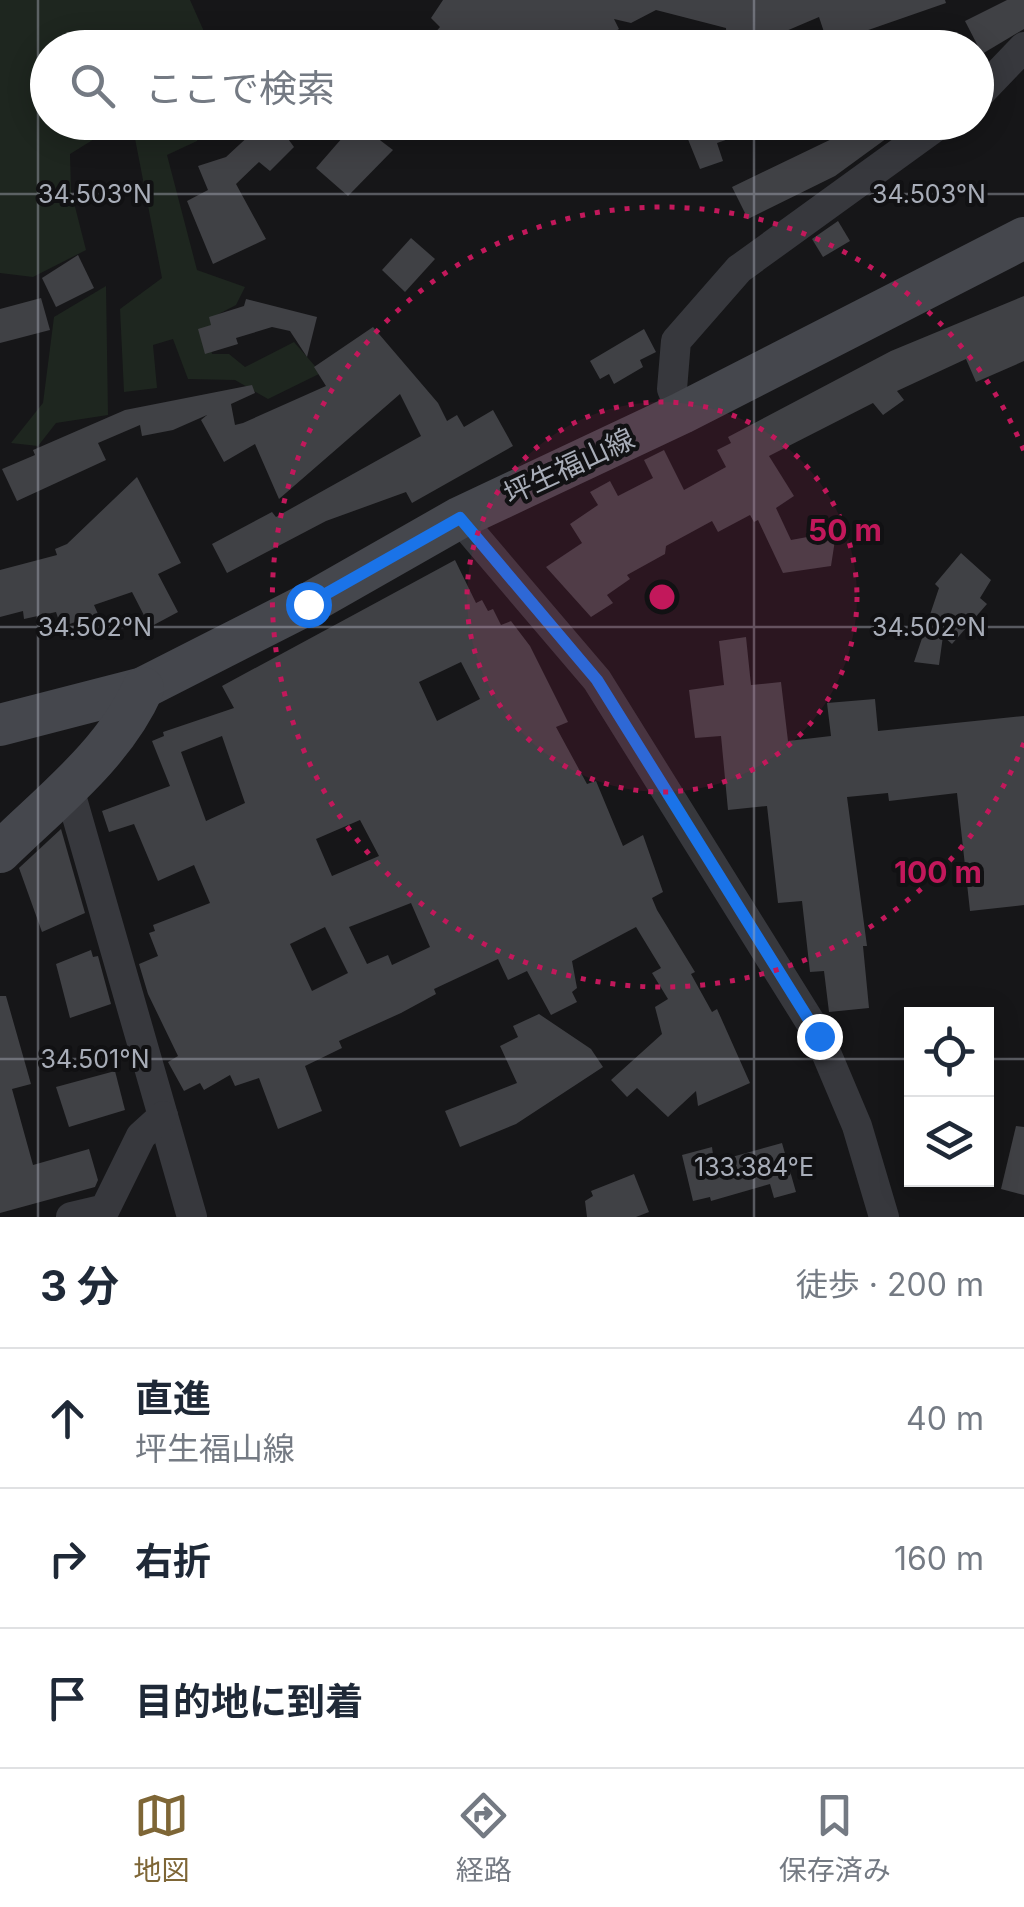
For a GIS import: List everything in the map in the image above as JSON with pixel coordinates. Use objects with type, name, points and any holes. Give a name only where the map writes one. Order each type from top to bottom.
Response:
[{"type":"main road","name":"坪生福山線","points":[[0,725],[142,688],[308,604],[677,401],[1024,238]]},
{"type":"main road","points":[[0,852],[110,742],[128,721],[142,688]]},
{"type":"main road","points":[[78,707],[100,712],[110,742]]},
{"type":"street","points":[[994,78],[1024,47]]},
{"type":"street","points":[[677,401],[676,342],[740,269],[917,140]]},
{"type":"street","points":[[460,518],[597,680],[819,1036],[862,1141],[884,1217]]},
{"type":"street","points":[[68,785],[192,1217]]},
{"type":"street","points":[[71,1217],[105,1210],[141,1136],[163,1116]]},
{"type":"shaded area","points":[[0,0],[190,0],[203,30],[30,30],[30,140],[93,140],[70,154],[71,191],[86,250],[33,277],[0,273]]},
{"type":"shaded area","points":[[135,140],[197,140],[167,155],[197,270],[245,287],[236,305],[211,318],[212,354],[229,354],[245,367],[294,342],[321,373],[268,399],[235,380],[188,379],[173,339],[153,345],[157,388],[124,392],[120,309],[162,278]]},
{"type":"shaded area","points":[[106,286],[108,415],[56,423],[38,446],[11,443],[43,403],[54,317]]},
{"type":"building","points":[[443,0],[946,3],[868,30],[823,30],[819,17],[788,30],[726,30],[656,10],[631,23],[614,19],[617,30],[437,30],[440,27],[431,18]]},
{"type":"building","points":[[1007,0],[1024,0],[1024,29],[994,47],[994,30],[970,30],[965,21]]},
{"type":"building","points":[[244,140],[289,140],[294,147],[270,171],[259,162],[236,184],[266,239],[213,264],[187,201],[208,190],[198,166],[226,157]]},
{"type":"building","points":[[340,140],[380,140],[393,150],[348,196],[316,168]]},
{"type":"building","points":[[688,140],[726,140],[717,143],[723,161],[700,169]]},
{"type":"building","points":[[830,140],[884,140],[835,176],[748,219],[732,187]]},
{"type":"building","points":[[838,221],[850,241],[823,257],[812,239]]},
{"type":"building","points":[[411,238],[435,259],[405,292],[382,270]]},
{"type":"building","points":[[78,255],[94,288],[56,307],[42,278]]},
{"type":"building","points":[[1024,296],[1024,361],[976,382],[966,359],[897,391],[904,400],[883,415],[873,403],[769,456],[794,496],[776,508],[791,540],[829,533],[831,541],[835,540],[831,566],[783,573],[758,520],[754,522],[750,515],[718,532],[712,521],[666,546],[665,554],[627,575],[630,579],[607,595],[613,603],[591,617],[546,567],[582,543],[570,524],[598,505],[590,492],[610,481],[618,496],[653,478],[644,460],[664,450],[684,490],[726,467],[717,450],[731,443],[728,437],[891,351]]},
{"type":"building","points":[[41,298],[50,330],[0,343],[0,309]]},
{"type":"building","points":[[246,299],[317,317],[307,357],[290,331],[272,327],[236,338],[238,344],[205,354],[198,329],[211,325],[209,317],[244,306]]},
{"type":"building","points":[[373,327],[438,403],[447,421],[457,415],[464,427],[493,410],[513,446],[412,503],[406,492],[326,521],[227,573],[212,544],[272,512],[276,517],[421,436],[400,394],[279,499],[255,444],[224,462],[201,420],[207,415],[173,430],[142,436],[140,425],[98,443],[106,460],[17,501],[2,469],[35,455],[33,450],[125,410],[252,385],[255,393],[231,404],[235,425],[243,423],[326,386],[314,367]]},
{"type":"building","points":[[644,329],[656,352],[640,360],[643,367],[614,384],[609,374],[600,379],[590,361]]},
{"type":"building","points":[[137,477],[181,563],[158,574],[178,612],[150,627],[132,592],[94,605],[98,614],[61,627],[56,612],[24,619],[23,611],[0,617],[0,570],[57,555],[55,549],[67,544]]},
{"type":"building","points":[[961,553],[991,580],[980,598],[987,604],[952,644],[943,636],[939,665],[914,662],[939,588],[935,584]]},
{"type":"building","points":[[455,560],[476,603],[482,600],[488,611],[493,609],[501,625],[511,621],[530,646],[568,722],[556,727],[587,784],[596,781],[623,846],[643,835],[663,892],[652,898],[657,910],[695,972],[691,974],[712,1012],[717,1009],[750,1083],[698,1106],[696,1091],[668,1117],[637,1088],[627,1097],[611,1080],[662,1034],[655,1007],[668,999],[652,973],[661,968],[636,927],[572,961],[577,988],[572,992],[577,1002],[551,1015],[527,971],[508,980],[498,959],[434,989],[436,994],[401,1013],[339,1041],[342,1048],[305,1066],[322,1111],[278,1129],[259,1078],[235,1086],[230,1075],[204,1090],[200,1083],[184,1091],[168,1062],[178,1056],[148,994],[139,964],[158,956],[149,933],[155,931],[153,925],[210,903],[194,865],[158,881],[134,824],[109,832],[102,811],[170,786],[152,741],[164,736],[163,732],[234,708],[222,686]],"holes":[[[461,662],[480,699],[437,721],[419,682]],[[222,736],[245,803],[206,821],[181,752]],[[360,820],[379,856],[332,876],[316,839]],[[411,903],[430,947],[392,965],[388,955],[367,964],[349,927]],[[325,927],[348,973],[312,991],[290,944]]]},
{"type":"building","points":[[746,637],[751,685],[781,682],[788,741],[831,736],[827,703],[875,699],[878,731],[1024,716],[1024,905],[970,911],[957,793],[889,801],[888,793],[847,797],[867,946],[863,946],[869,1008],[829,1012],[824,971],[810,972],[802,901],[778,903],[767,806],[728,810],[721,736],[695,738],[689,690],[724,685],[719,641]]},
{"type":"building","points":[[61,829],[85,913],[42,932],[19,868]]},
{"type":"building","points":[[91,950],[93,957],[98,956],[111,1004],[70,1018],[56,964]]},
{"type":"building","points":[[0,996],[6,996],[31,1084],[12,1089],[33,1165],[89,1149],[98,1180],[95,1187],[0,1213]]},
{"type":"building","points":[[539,1014],[591,1049],[603,1067],[516,1124],[460,1147],[445,1111],[517,1083],[500,1046],[518,1037],[513,1026]]},
{"type":"building","points":[[115,1071],[125,1110],[69,1127],[56,1087]]},
{"type":"building","points":[[1016,1126],[1024,1127],[1024,1195],[1001,1189]]},
{"type":"building","points":[[782,1143],[796,1192],[774,1198],[770,1184],[711,1201],[710,1197],[693,1201],[682,1155],[712,1147],[714,1162]]},
{"type":"building","points":[[634,1174],[649,1212],[636,1217],[587,1217],[585,1201],[593,1196],[591,1191]]},
{"type":"route","points":[[308,604],[460,518],[597,680],[819,1036]]}]
